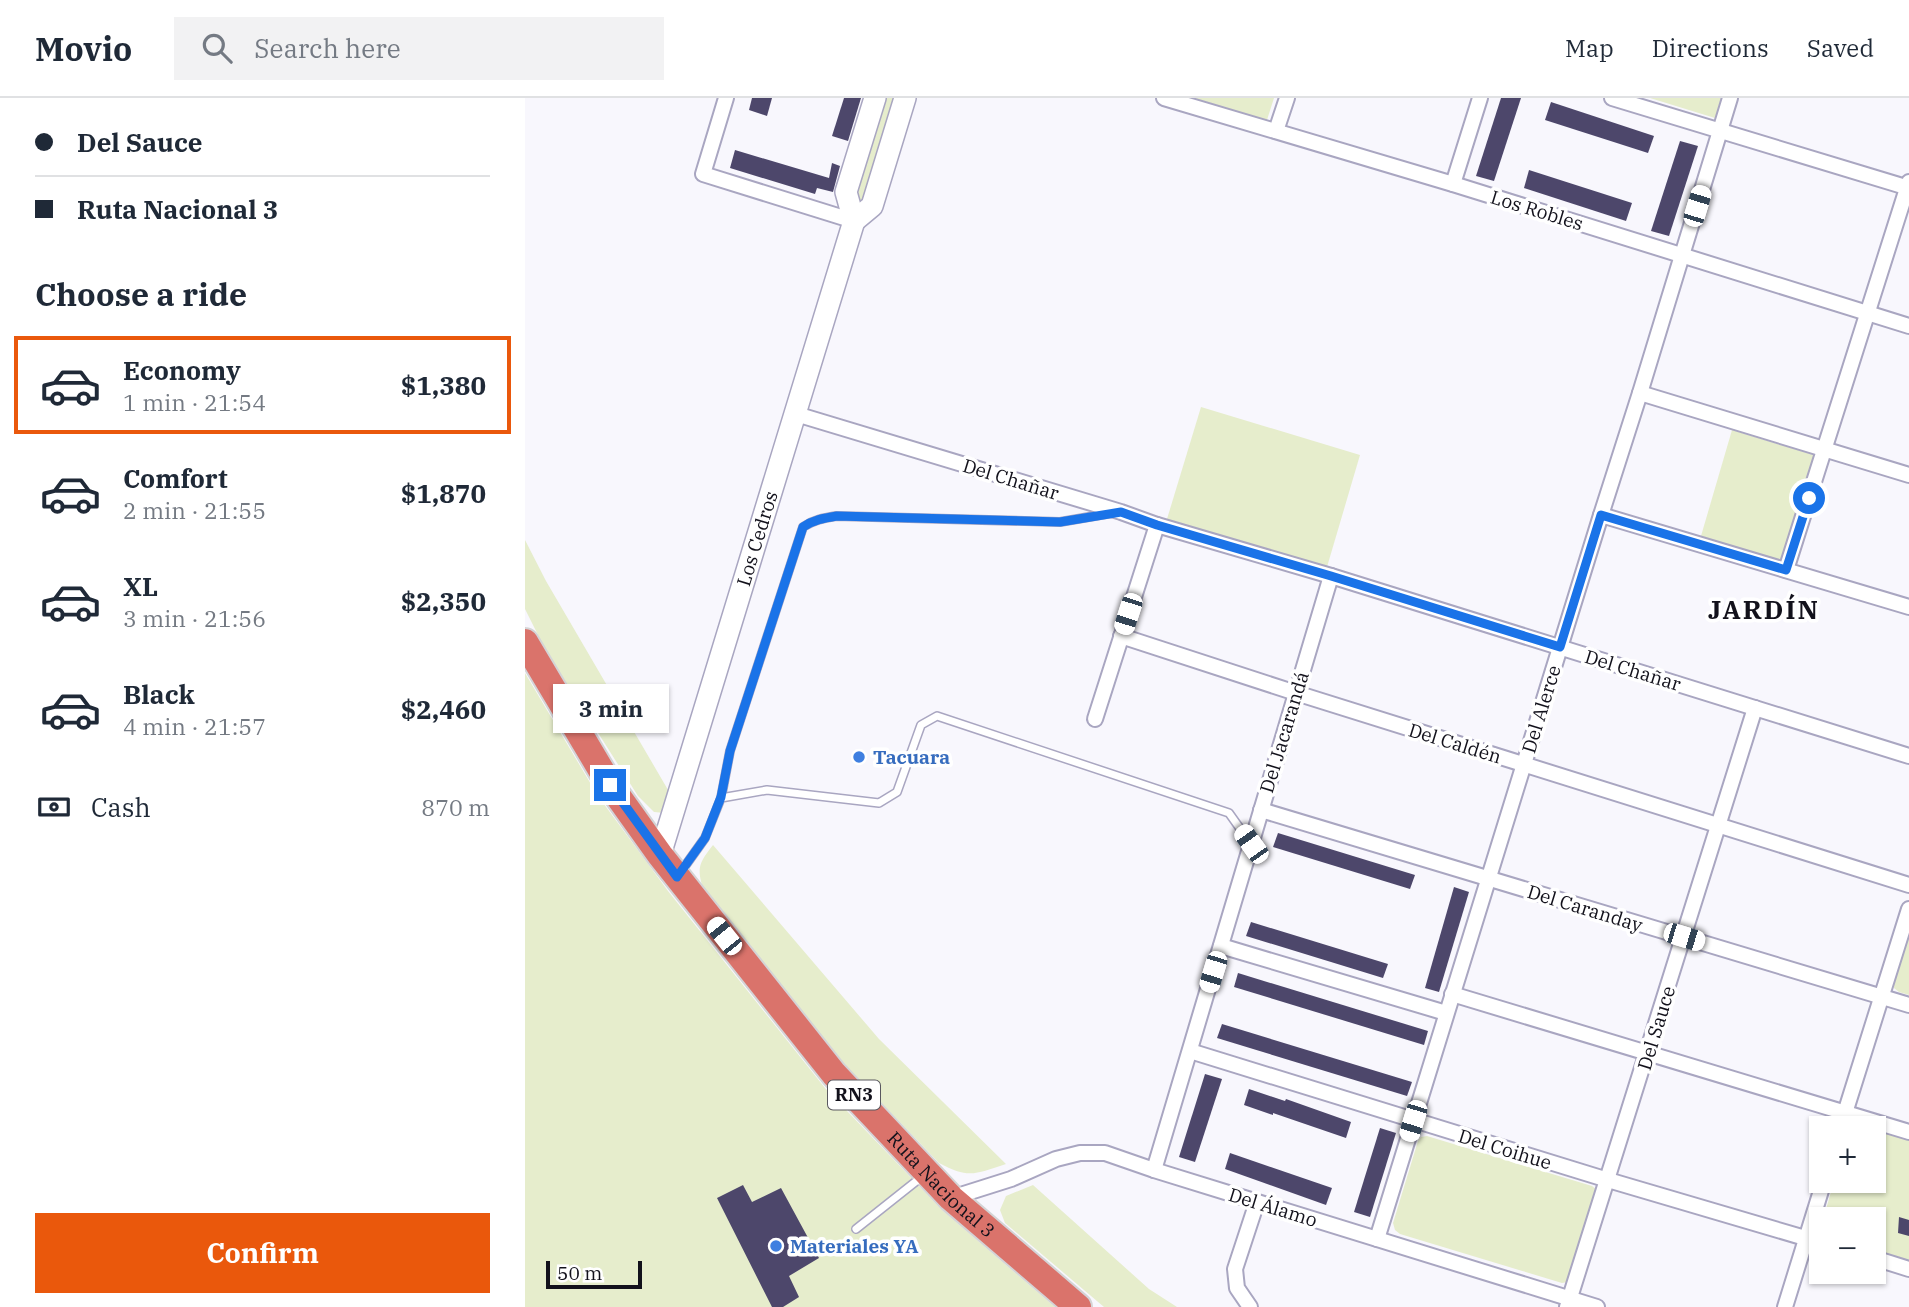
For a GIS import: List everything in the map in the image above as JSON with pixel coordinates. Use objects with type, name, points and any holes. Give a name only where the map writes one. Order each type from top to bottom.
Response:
[{"type":"highway","name":"Ruta Nacional 3","points":[[525,642],[610,785],[660,855],[834,1074],[951,1198],[1077,1307]]},
{"type":"street","points":[[726,98],[703,174],[854,221]]},
{"type":"street","name":"Los Cedros","points":[[660,855],[854,221],[846,192],[875,98]]},
{"type":"street","name":"Los Cedros","points":[[854,221],[872,206],[905,98]]},
{"type":"street","name":"Los Robles","points":[[1164,98],[1453,184],[1909,326]]},
{"type":"street","points":[[1276,131],[1287,98]]},
{"type":"street","points":[[1453,184],[1481,98]]},
{"type":"street","points":[[1612,98],[1909,186],[1786,570]]},
{"type":"street","name":"Del Alerce","points":[[1377,1239],[1730,98]]},
{"type":"street","points":[[1640,393],[1909,475]]},
{"type":"street","name":"Del Chañar","points":[[796,414],[1331,576],[1909,756]]},
{"type":"street","points":[[1601,515],[1909,607]]},
{"type":"street","points":[[1095,719],[1157,525]]},
{"type":"street","name":"Del Jacarandá","points":[[1154,1170],[1331,576]]},
{"type":"street","name":"Del Caldén","points":[[1121,636],[1909,885]]},
{"type":"street","name":"Del Sauce","points":[[1568,1303],[1755,708]]},
{"type":"street","name":"Del Caranday","points":[[1261,810],[1909,1005]]},
{"type":"street","points":[[1844,1116],[1909,909]]},
{"type":"street","points":[[1221,946],[1446,1013]]},
{"type":"street","points":[[1452,994],[1909,1132]]},
{"type":"street","name":"Del Coihue","points":[[1189,1051],[1608,1181],[1809,1239]]},
{"type":"street","name":"Del Álamo","points":[[951,1198],[1011,1179],[1056,1159],[1080,1153],[1105,1153],[1568,1303],[1597,1307]]},
{"type":"street","points":[[1785,1307],[1820,1193]]},
{"type":"street","points":[[1250,1307],[1237,1288],[1235,1269],[1257,1202]]},
{"type":"street","points":[[1886,1262],[1909,1269]]},
{"type":"lane","points":[[677,877],[705,838],[721,797],[730,751],[803,527],[823,518],[837,516],[1060,522],[1121,512]]},
{"type":"lane","points":[[721,797],[767,790],[879,803],[897,792],[921,724],[937,716],[1229,813],[1251,844]]},
{"type":"lane","points":[[856,1229],[927,1172]]},
{"type":"green space","points":[[882,98],[896,98],[868,194],[859,203],[855,189]]},
{"type":"green space","points":[[1194,98],[1274,98],[1267,120]]},
{"type":"green space","points":[[1650,98],[1721,98],[1715,118]]},
{"type":"green space","points":[[1201,407],[1360,455],[1327,567],[1167,519]]},
{"type":"green space","points":[[1732,430],[1814,455],[1782,561],[1701,536]]},
{"type":"green space","points":[[525,540],[546,581],[671,795],[665,813],[654,812],[638,796],[545,649],[525,609]]},
{"type":"green space","points":[[525,673],[598,796],[668,891],[825,1088],[942,1210],[1055,1307],[525,1307]]},
{"type":"green space","points":[[713,845],[879,1039],[1006,1164],[965,1173],[939,1163],[848,1068],[704,891],[700,866]]},
{"type":"green space","points":[[1909,926],[1909,995],[1894,988],[1893,980]]},
{"type":"green space","points":[[1886,1132],[1909,1139],[1909,1262],[1886,1255],[1886,1207],[1827,1207],[1831,1193],[1886,1193]]},
{"type":"green space","points":[[1427,1136],[1596,1189],[1597,1193],[1568,1282],[1562,1283],[1400,1234],[1395,1230],[1393,1223],[1418,1141]]},
{"type":"green space","points":[[1033,1185],[1149,1289],[1177,1307],[1104,1307],[1005,1223],[1000,1210],[1006,1196]]},
{"type":"building","points":[[752,98],[772,98],[767,116],[749,110]]},
{"type":"building","points":[[844,98],[861,98],[848,141],[832,136]]},
{"type":"building","points":[[1501,98],[1521,98],[1494,181],[1476,176]]},
{"type":"building","points":[[1551,102],[1654,136],[1648,153],[1545,120]]},
{"type":"building","points":[[1680,141],[1698,146],[1669,236],[1651,231]]},
{"type":"building","points":[[735,150],[829,178],[832,163],[840,166],[833,192],[817,188],[815,194],[730,168]]},
{"type":"building","points":[[1529,170],[1632,203],[1626,221],[1524,188]]},
{"type":"building","points":[[1278,833],[1415,875],[1410,889],[1273,847]]},
{"type":"building","points":[[1454,887],[1469,892],[1439,992],[1425,988]]},
{"type":"building","points":[[1251,922],[1388,964],[1383,978],[1246,936]]},
{"type":"building","points":[[1238,973],[1428,1031],[1424,1045],[1234,987]]},
{"type":"building","points":[[1222,1024],[1412,1082],[1407,1096],[1217,1038]]},
{"type":"building","points":[[1205,1074],[1222,1079],[1195,1162],[1179,1157]]},
{"type":"building","points":[[1249,1089],[1351,1122],[1346,1138],[1244,1105]]},
{"type":"building","points":[[1380,1128],[1396,1133],[1370,1217],[1354,1212]]},
{"type":"building","points":[[1230,1153],[1332,1188],[1326,1205],[1225,1169]]},
{"type":"building","name":"Materiales YA","points":[[743,1185],[752,1202],[781,1188],[819,1258],[789,1276],[799,1297],[783,1307],[772,1307],[717,1198]]},
{"type":"building","points":[[1899,1217],[1909,1220],[1909,1236],[1898,1233]]},
{"type":"place","name":"Tacuara","points":[[859,757]]},
{"type":"place","name":"Materiales YA","points":[[776,1246]]},
{"type":"district","name":"JARDÍN","points":[[1764,610]]},
{"type":"route","points":[[610,785],[677,877],[705,838],[721,797],[730,751],[803,527],[823,518],[837,516],[1060,522],[1121,512],[1560,647],[1601,515],[1786,570],[1809,498]]}]
